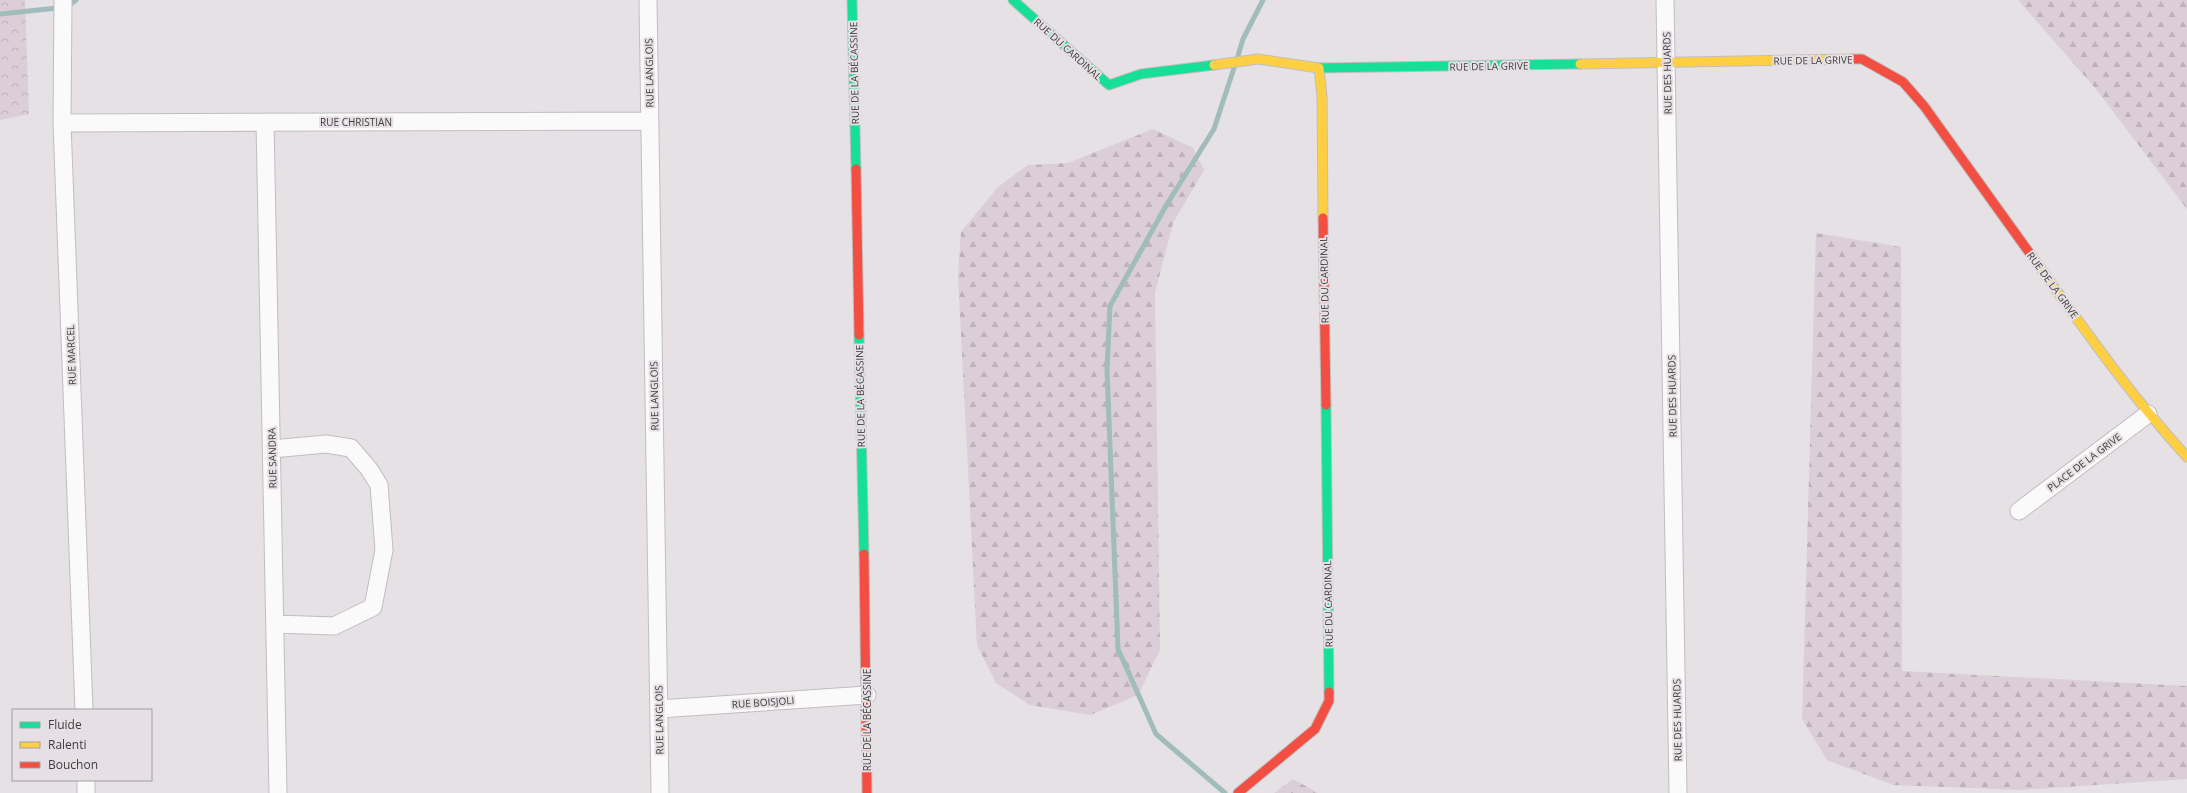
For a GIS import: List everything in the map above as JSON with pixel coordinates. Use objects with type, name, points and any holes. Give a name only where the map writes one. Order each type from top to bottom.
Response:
[{"type":"street","name":"RUE MARCEL","points":[[63,0],[62,123],[84,709]]},
{"type":"street","name":"RUE LANGLOIS","points":[[648,0],[660,793]]},
{"type":"street","name":"RUE DE LA BÉCASSINE","points":[[852,0],[867,695],[867,793]]},
{"type":"street","name":"RUE DU CARDINAL","points":[[1013,0],[1108,85],[1141,74],[1258,59],[1319,68],[1322,98],[1329,701],[1315,730],[1238,793]]},
{"type":"street","name":"RUE DES HUARDS","points":[[1665,0],[1678,793]]},
{"type":"street","name":"RUE DE LA GRIVE","points":[[1319,68],[1862,59],[1903,82],[1924,106],[2115,372],[2148,414],[2187,457]]},
{"type":"street","name":"RUE CHRISTIAN","points":[[62,123],[650,121]]},
{"type":"street","name":"RUE SANDRA","points":[[265,122],[278,793]]},
{"type":"street","name":"PLACE DE LA GRIVE","points":[[2019,511],[2148,414]]},
{"type":"street","points":[[272,449],[326,444],[351,448],[369,469],[379,485],[384,550],[373,607],[334,626],[275,624]]},
{"type":"street","name":"RUE BOISJOLI","points":[[659,709],[867,695]]},
{"type":"street","points":[[86,781],[86,793]]},
{"type":"green space","points":[[0,0],[25,0],[29,114],[0,120]]},
{"type":"green space","points":[[2018,0],[2187,0],[2187,209],[2096,89]]},
{"type":"green space","points":[[1153,129],[1193,148],[1204,170],[1173,223],[1155,293],[1160,650],[1138,695],[1090,715],[1030,705],[996,683],[977,645],[958,276],[961,232],[998,187],[1028,165],[1068,163]]},
{"type":"green space","points":[[1816,233],[1901,247],[1902,671],[2187,686],[2187,779],[2020,790],[1893,785],[1827,760],[1802,719]]},
{"type":"green space","points":[[1293,779],[1318,793],[1274,793]]},
{"type":"waterway","points":[[0,14],[67,7],[76,0]]},
{"type":"waterway","points":[[1238,56],[1243,39],[1263,0]]},
{"type":"waterway","points":[[1225,793],[1156,734],[1118,649],[1107,370],[1110,306],[1167,204],[1214,129],[1234,68]]},
{"type":"traffic: fast","points":[[852,0],[856,169]]},
{"type":"traffic: fast","points":[[1013,0],[1109,85],[1141,74],[1214,65]]},
{"type":"traffic: fast","points":[[1319,68],[1580,64]]},
{"type":"traffic: fast","points":[[859,335],[864,554]]},
{"type":"traffic: fast","points":[[1326,405],[1329,692]]},
{"type":"traffic: slow","points":[[1214,65],[1258,59],[1319,68],[1322,97],[1323,218]]},
{"type":"traffic: slow","points":[[1580,64],[1852,59]]},
{"type":"traffic: slow","points":[[2036,262],[2127,386],[2187,457]]},
{"type":"traffic: jam","points":[[1852,59],[1862,59],[1903,82],[1924,106],[2036,262]]},
{"type":"traffic: jam","points":[[856,169],[859,335]]},
{"type":"traffic: jam","points":[[1323,218],[1326,405]]},
{"type":"traffic: jam","points":[[864,554],[867,793]]},
{"type":"traffic: jam","points":[[1238,793],[1315,729],[1329,701],[1329,692]]}]
